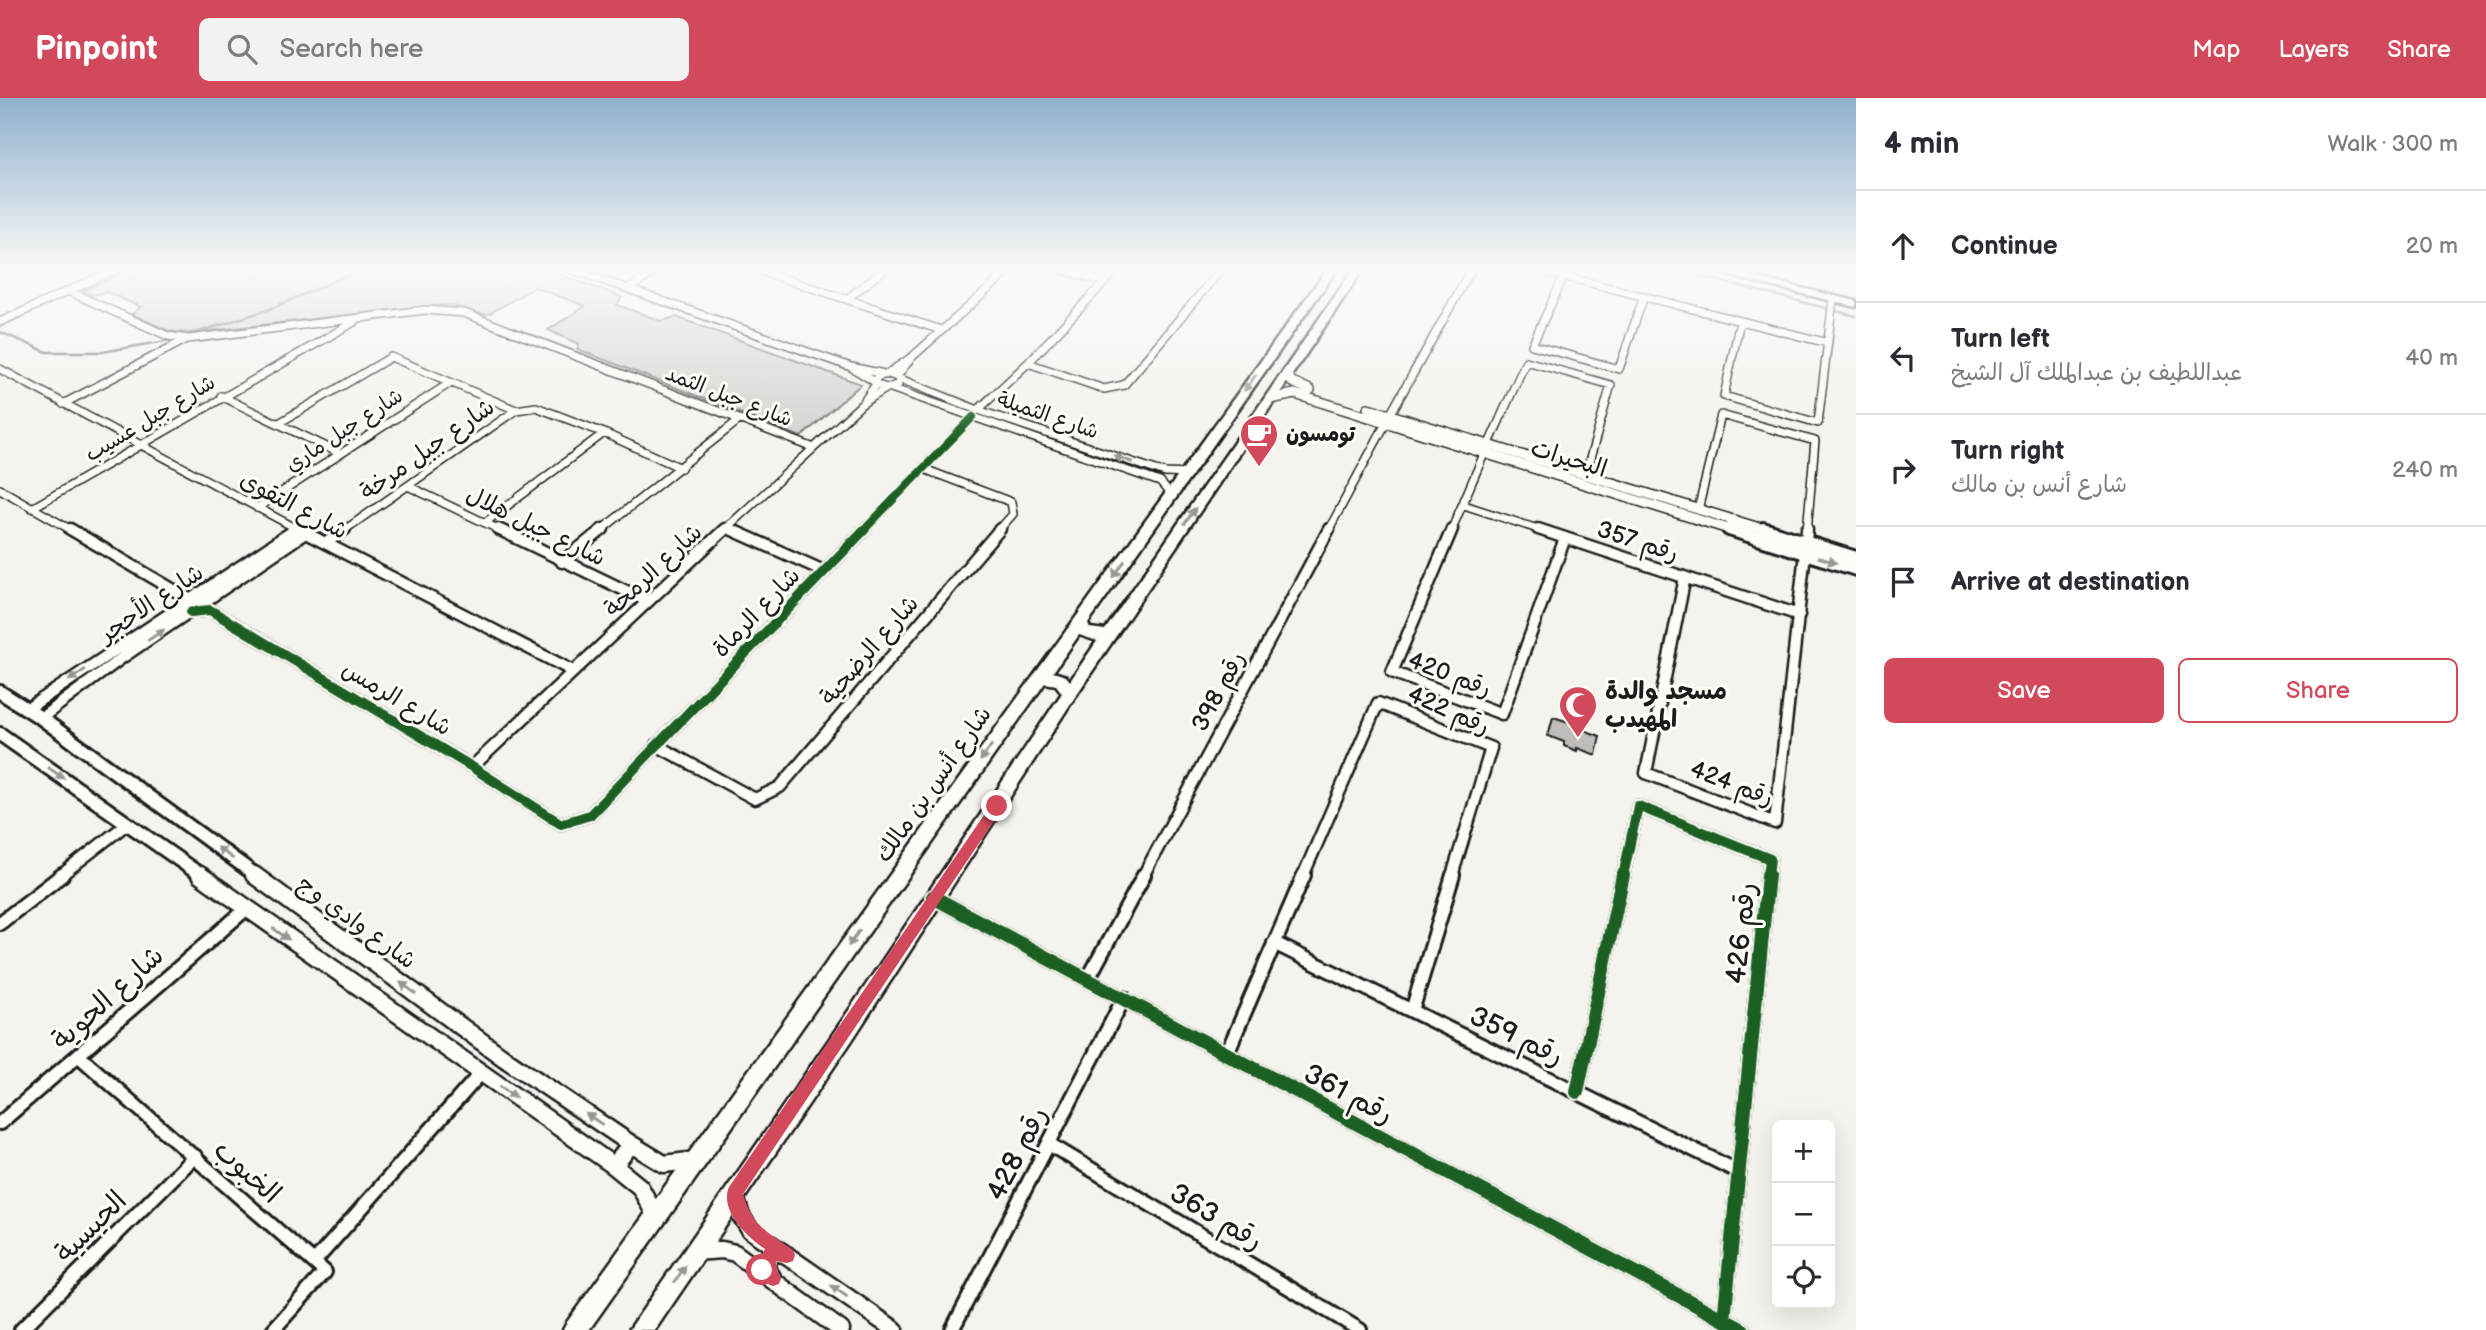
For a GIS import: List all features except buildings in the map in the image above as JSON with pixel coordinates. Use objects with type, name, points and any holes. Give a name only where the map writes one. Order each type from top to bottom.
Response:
[{"type":"main road","name":"شارع أنس بن مالك","points":[[575,1330],[1037,680],[1189,474],[1291,325]]},
{"type":"main road","points":[[641,1330],[844,1035],[933,897],[991,816],[1070,693],[1320,325]]},
{"type":"main road","points":[[1080,621],[1082,629],[1091,635],[1111,634]]},
{"type":"main road","points":[[1037,680],[1047,677],[1061,680],[1070,693]]},
{"type":"street","name":"شارع جبل الثمد","points":[[145,325],[168,336],[188,339],[301,325]]},
{"type":"street","points":[[322,340],[327,334],[328,328],[325,325]]},
{"type":"street","name":"شارع جبل عسيب","points":[[32,508],[221,396],[348,325]]},
{"type":"street","name":"شارع جبل الثمد","points":[[496,325],[814,448]]},
{"type":"street","points":[[731,325],[850,368]]},
{"type":"street","points":[[927,325],[941,330]]},
{"type":"street","points":[[863,403],[878,376],[886,374],[912,357],[946,325]]},
{"type":"street","name":"شارع الرماة","points":[[561,824],[590,815],[975,413],[1064,325]]},
{"type":"street","points":[[1028,363],[1104,389],[1124,385],[1174,325]]},
{"type":"street","name":"رقم 398","points":[[1088,979],[1440,325]]},
{"type":"street","points":[[1541,325],[1532,345],[1619,369],[1634,325]]},
{"type":"street","points":[[1739,325],[1724,396],[1818,423],[1830,325]]},
{"type":"street","points":[[1758,325],[1828,343]]},
{"type":"street","points":[[63,404],[188,339]]},
{"type":"street","points":[[279,423],[391,357],[516,411],[536,407],[604,433],[681,468]]},
{"type":"street","points":[[863,403],[898,385],[899,378],[912,357]]},
{"type":"street","name":"رقم 420","points":[[1565,538],[1502,714],[1392,672],[1526,361],[1611,385],[1585,476]]},
{"type":"street","name":"شارع الثميلة","points":[[850,368],[889,388],[1165,473],[1189,474]]},
{"type":"street","name":"شارع الثميلة","points":[[850,368],[899,378],[975,413],[1160,482],[1171,495]]},
{"type":"street","name":"شارع التقوى","points":[[0,369],[257,508],[573,671]]},
{"type":"street","name":"البحيرات","points":[[1287,375],[1317,397]]},
{"type":"street","name":"شارع جبل ماري","points":[[257,508],[450,383]]},
{"type":"street","name":"البحيرات","points":[[1270,399],[1284,394],[1317,397],[1805,548],[1856,558]]},
{"type":"street","points":[[221,396],[339,453]]},
{"type":"street","name":"شارع الرمحة","points":[[472,767],[647,601],[863,403]]},
{"type":"street","name":"شارع جبل مرخة","points":[[326,543],[516,411]]},
{"type":"street","name":"رقم 424","points":[[1685,577],[1647,772],[1775,823],[1799,615],[1815,440],[1721,415],[1698,510]]},
{"type":"street","points":[[562,562],[739,420]]},
{"type":"street","points":[[486,522],[604,433]]},
{"type":"street","name":"البحيرات","points":[[1486,450],[1698,510],[1856,569]]},
{"type":"street","name":"شارع الرضحية","points":[[656,745],[755,799],[780,787],[1013,514],[1011,502],[924,469]]},
{"type":"street","name":"شارع جبل هلال","points":[[408,486],[647,601]]},
{"type":"street","points":[[0,489],[191,600]]},
{"type":"street","name":"رقم 357","points":[[1464,505],[1799,615]]},
{"type":"street","points":[[727,528],[824,571]]},
{"type":"street","name":"شارع الأحجر","points":[[27,709],[301,531]]},
{"type":"street","name":"شارع الأحجر","points":[[41,718],[123,657],[191,612],[210,604],[301,531]]},
{"type":"street","name":"شارع الرمس","points":[[210,604],[561,824]]},
{"type":"street","points":[[113,651],[123,657]]},
{"type":"street","name":"شارع وادي وج","points":[[0,692],[41,718],[504,1058],[631,1144],[664,1164],[698,1160]]},
{"type":"street","name":"رقم 422","points":[[1227,1054],[1378,702],[1491,748],[1412,1011]]},
{"type":"street","points":[[0,734],[614,1166],[640,1187],[657,1217]]},
{"type":"street","name":"رقم 426","points":[[1577,1092],[1637,806],[1770,859],[1724,1320]]},
{"type":"street","points":[[0,923],[128,823]]},
{"type":"street","name":"رقم 361","points":[[933,897],[1743,1330]]},
{"type":"street","name":"شارع الحوية","points":[[0,1123],[79,1056],[139,999],[246,909]]},
{"type":"street","name":"رقم 359","points":[[1274,943],[1739,1172]]},
{"type":"street","name":"رقم 428","points":[[952,1330],[1124,998]]},
{"type":"street","name":"الخبوب","points":[[79,1056],[314,1262]]},
{"type":"street","points":[[273,1330],[325,1272],[314,1262],[480,1074]]},
{"type":"street","name":"رقم 363","points":[[1049,1143],[1360,1330]]},
{"type":"street","points":[[614,1166],[631,1144]]},
{"type":"street","name":"الحيسية","points":[[21,1330],[195,1156]]},
{"type":"street","points":[[734,1193],[741,1216],[750,1230],[895,1330]]},
{"type":"street","points":[[695,1252],[735,1253],[773,1278],[841,1330]]},
{"type":"street","points":[[773,1278],[766,1267],[770,1255],[776,1252],[787,1255]]},
{"type":"shaded area","points":[[157,325],[255,325],[189,333],[169,331]]},
{"type":"shaded area","points":[[555,325],[699,325],[861,384],[801,437],[577,349],[579,344],[548,330]]},
{"type":"waterway","points":[[183,337],[219,325]]},
{"type":"waterway","points":[[0,332],[47,352],[102,352],[172,340]]},
{"type":"cycle path","points":[[191,612],[210,610],[472,767],[561,824],[590,815],[973,417]]},
{"type":"cycle path","points":[[1577,1092],[1638,806],[1770,859],[1724,1320]]},
{"type":"cycle path","points":[[933,897],[1743,1330]]},
{"type":"place","name":"تومسون","points":[[1259,468]]},
{"type":"place","name":"مسجد والدة المهيدب","points":[[1578,739]]},
{"type":"route","points":[[762,1270],[773,1278],[766,1267],[770,1255],[776,1252],[787,1255],[750,1230],[741,1216],[734,1193],[844,1035],[933,897],[997,806]]}]
